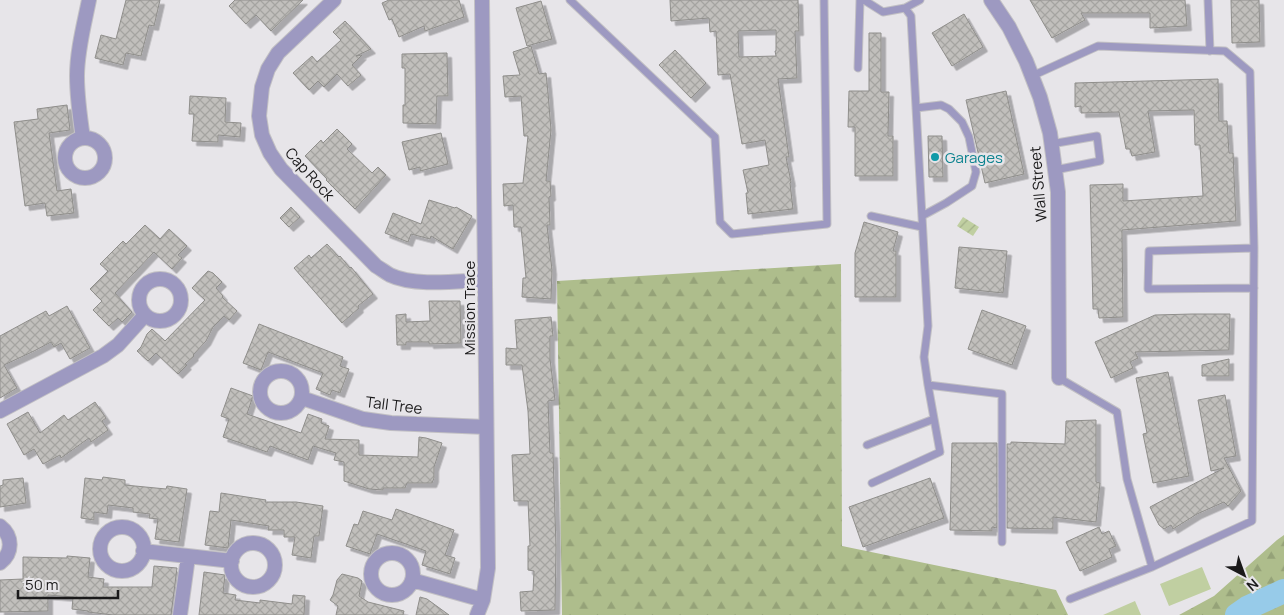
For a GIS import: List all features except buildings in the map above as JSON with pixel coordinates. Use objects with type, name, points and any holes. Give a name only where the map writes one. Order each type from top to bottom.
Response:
[{"type":"street","points":[[83,138],[77,77],[79,54],[90,0]]},
{"type":"street","name":"Cap Rock","points":[[334,0],[278,53],[268,69],[262,87],[259,116],[262,135],[270,153],[281,169],[376,266],[391,275],[408,280],[428,282],[485,280]]},
{"type":"street","name":"Mission Trace","points":[[477,615],[483,600],[488,568],[482,0]]},
{"type":"street","name":"Wall Street","points":[[991,0],[1026,61],[1040,97],[1050,134],[1058,192],[1060,378]]},
{"type":"street","points":[[0,412],[103,356],[118,345],[145,315]]},
{"type":"street","name":"Tall Tree","points":[[302,398],[362,419],[391,423],[486,427]]},
{"type":"street","points":[[0,526],[8,534],[10,545],[7,556],[0,563]]},
{"type":"street","points":[[144,551],[232,561]]},
{"type":"street","points":[[180,615],[188,556]]},
{"type":"street","points":[[412,580],[483,600]]},
{"type":"lane","points":[[570,0],[714,137],[720,222],[732,234],[828,224],[824,0]]},
{"type":"lane","points":[[858,68],[860,0]]},
{"type":"lane","points":[[864,0],[883,12],[905,8],[920,0]]},
{"type":"lane","points":[[1208,0],[1210,51]]},
{"type":"lane","points":[[872,483],[940,452],[924,356],[928,326],[922,216],[911,16],[905,8]]},
{"type":"lane","points":[[1032,76],[1098,46],[1225,52],[1250,72],[1254,248],[1252,521],[1152,567],[1070,599]]},
{"type":"lane","points":[[916,108],[941,105],[962,122],[969,137],[976,172],[972,186],[922,216]]},
{"type":"lane","points":[[1051,144],[1097,136],[1100,161],[1055,170]]},
{"type":"lane","points":[[871,216],[922,227]]},
{"type":"lane","points":[[1254,248],[1149,251],[1148,288],[1254,288]]},
{"type":"lane","points":[[1060,378],[1117,412],[1127,480],[1152,567]]},
{"type":"lane","points":[[928,385],[1002,394],[1002,542]]},
{"type":"lane","points":[[867,445],[934,419]]},
{"type":"green space","points":[[963,217],[979,227],[973,236],[957,226]]},
{"type":"green space","points":[[841,264],[842,546],[1056,590],[1068,615],[562,615],[557,281]]},
{"type":"green space","points":[[1284,535],[1284,615],[1179,615],[1214,596]]},
{"type":"green space","points":[[1202,567],[1211,589],[1169,606],[1160,584]]},
{"type":"green space","points":[[1135,601],[1141,615],[1103,615]]},
{"type":"waterway","points":[[1237,615],[1247,608],[1284,591]]},
{"type":"place","name":"Garages","points":[[935,157]]}]
